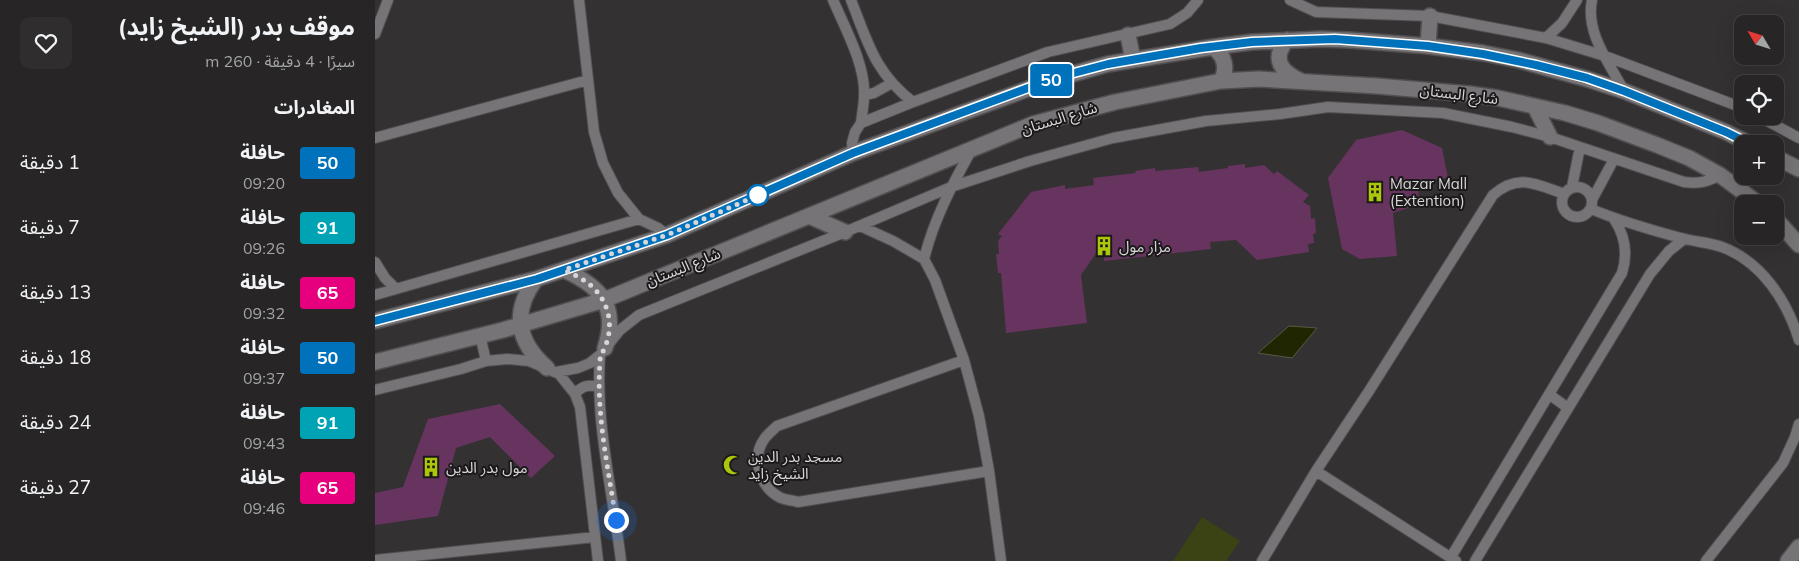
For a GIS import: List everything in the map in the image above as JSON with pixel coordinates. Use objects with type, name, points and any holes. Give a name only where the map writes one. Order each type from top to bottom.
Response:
[{"type":"street","points":[[375,34],[388,0]]},
{"type":"street","points":[[579,0],[594,132],[603,164],[619,193],[639,219],[658,228],[667,235]]},
{"type":"street","points":[[833,0],[863,76],[865,95],[861,123],[855,132],[852,143],[853,153]]},
{"type":"street","points":[[851,0],[874,57],[892,83],[913,102]]},
{"type":"street","points":[[861,123],[1048,52],[1170,24],[1187,13],[1198,0]]},
{"type":"street","points":[[1290,0],[1316,12],[1430,16],[1546,38],[1605,56],[1734,105]]},
{"type":"street","points":[[1546,38],[1562,23],[1577,0]]},
{"type":"street","points":[[1593,0],[1592,22],[1597,40],[1624,91]]},
{"type":"street","points":[[1428,46],[1430,16]]},
{"type":"street","points":[[1128,34],[1133,60]]},
{"type":"street","points":[[1287,40],[1279,53],[1281,66],[1290,76],[1303,82]]},
{"type":"street","points":[[375,321],[537,279],[667,235],[853,153],[1055,78],[1108,64],[1213,47],[1287,40],[1349,40],[1428,46],[1519,60],[1587,78],[1624,91],[1734,136]]},
{"type":"street","points":[[1213,47],[1218,50],[1224,60],[1225,72],[1221,82]]},
{"type":"street","name":"شارع البستان","points":[[375,362],[603,300],[1033,124],[1115,102],[1221,82],[1259,79],[1470,94],[1498,98],[1565,113],[1598,123],[1689,158],[1720,175],[1747,195]]},
{"type":"street","points":[[375,138],[588,80]]},
{"type":"street","points":[[865,95],[874,93],[892,83]]},
{"type":"street","points":[[375,390],[486,361],[507,359],[529,360],[551,370],[578,368],[590,363],[620,330],[639,315],[860,226],[951,187],[1113,138],[1207,122],[1328,107],[1443,114],[1512,127],[1550,137],[1684,182],[1697,184],[1709,182],[1720,175]]},
{"type":"street","points":[[1535,107],[1550,137]]},
{"type":"street","points":[[1775,125],[1799,138]]},
{"type":"street","points":[[1580,147],[1568,191],[1561,200],[1565,213],[1571,217],[1580,218],[1591,205],[1614,159]]},
{"type":"street","points":[[925,259],[935,221],[971,149]]},
{"type":"street","points":[[1784,159],[1797,162]]},
{"type":"street","points":[[1262,561],[1316,471],[1493,195],[1501,188],[1519,181],[1568,191],[1579,187],[1585,189],[1590,194],[1591,205]]},
{"type":"street","points":[[1591,205],[1615,219],[1684,239],[1723,247],[1741,256],[1770,282],[1781,299],[1799,340]]},
{"type":"street","points":[[809,216],[845,232]]},
{"type":"street","points":[[375,295],[639,219]]},
{"type":"street","points":[[1316,471],[1454,559],[1622,274],[1626,255],[1625,245],[1620,227],[1615,219]]},
{"type":"street","points":[[860,226],[893,240],[925,259],[935,280],[964,360],[979,416],[989,471],[1001,561]]},
{"type":"street","points":[[1784,228],[1799,245]]},
{"type":"street","points":[[1475,561],[1655,266],[1684,239]]},
{"type":"street","points":[[375,262],[385,278],[396,290]]},
{"type":"street","points":[[564,270],[588,282],[597,290],[608,311],[609,336],[602,351],[599,387],[601,419],[621,561]]},
{"type":"street","points":[[537,279],[523,300],[520,324],[523,338],[530,351],[568,383],[575,394],[583,420],[597,561]]},
{"type":"street","points":[[480,335],[486,361]]},
{"type":"street","points":[[964,360],[777,426],[764,438],[759,450],[758,469],[766,486],[779,497],[798,502],[989,471]]},
{"type":"street","points":[[575,394],[588,385],[599,387]]},
{"type":"street","points":[[1550,395],[1568,408]]},
{"type":"street","points":[[1706,561],[1783,463],[1799,424]]},
{"type":"street","points":[[375,560],[595,537]]},
{"type":"street","points":[[1788,561],[1799,547]]},
{"type":"shaded area","points":[[1289,326],[1317,328],[1292,358],[1258,353]]},
{"type":"shaded area","points":[[1202,517],[1240,541],[1226,561],[1173,561]]},
{"type":"building","name":"Mazar Mall (Extention)","points":[[1402,130],[1442,148],[1448,178],[1417,181],[1420,204],[1393,213],[1397,256],[1360,259],[1342,249],[1328,178],[1356,140]]},
{"type":"building","name":"مزار مول","points":[[1245,164],[1245,168],[1264,165],[1274,174],[1277,171],[1309,195],[1303,202],[1310,206],[1311,219],[1315,218],[1316,233],[1313,234],[1314,243],[1308,244],[1309,252],[1257,260],[1236,240],[1210,242],[1211,249],[1104,261],[1103,243],[1081,275],[1087,323],[1006,333],[1001,273],[998,273],[996,254],[999,254],[998,241],[1002,236],[998,234],[1031,192],[1065,185],[1065,189],[1094,185],[1093,178],[1136,173],[1135,171],[1155,168],[1155,171],[1198,167],[1199,172]]},
{"type":"building","name":"مول بدر الدين","points":[[500,404],[555,456],[531,478],[490,437],[456,448],[438,516],[375,525],[375,493],[403,487],[428,419]]},
{"type":"bus line","name":"50","points":[[375,321],[537,279],[667,235],[853,153],[1055,78],[1108,64],[1201,48],[1252,42],[1335,39],[1428,46],[1483,54],[1519,60],[1587,78],[1734,136]]},
{"type":"place","name":"Mazar Mall (Extention)","points":[[1375,192]]},
{"type":"place","name":"مزار مول","points":[[1104,246]]},
{"type":"place","name":"مسجد بدر الدين الشيخ زايد","points":[[733,465]]},
{"type":"place","name":"مول بدر الدين","points":[[431,467]]},
{"type":"route","points":[[616,520],[601,419],[599,387],[600,355],[605,348],[609,336],[608,311],[597,290],[588,282],[564,270],[667,235],[761,194],[758,195]]}]
